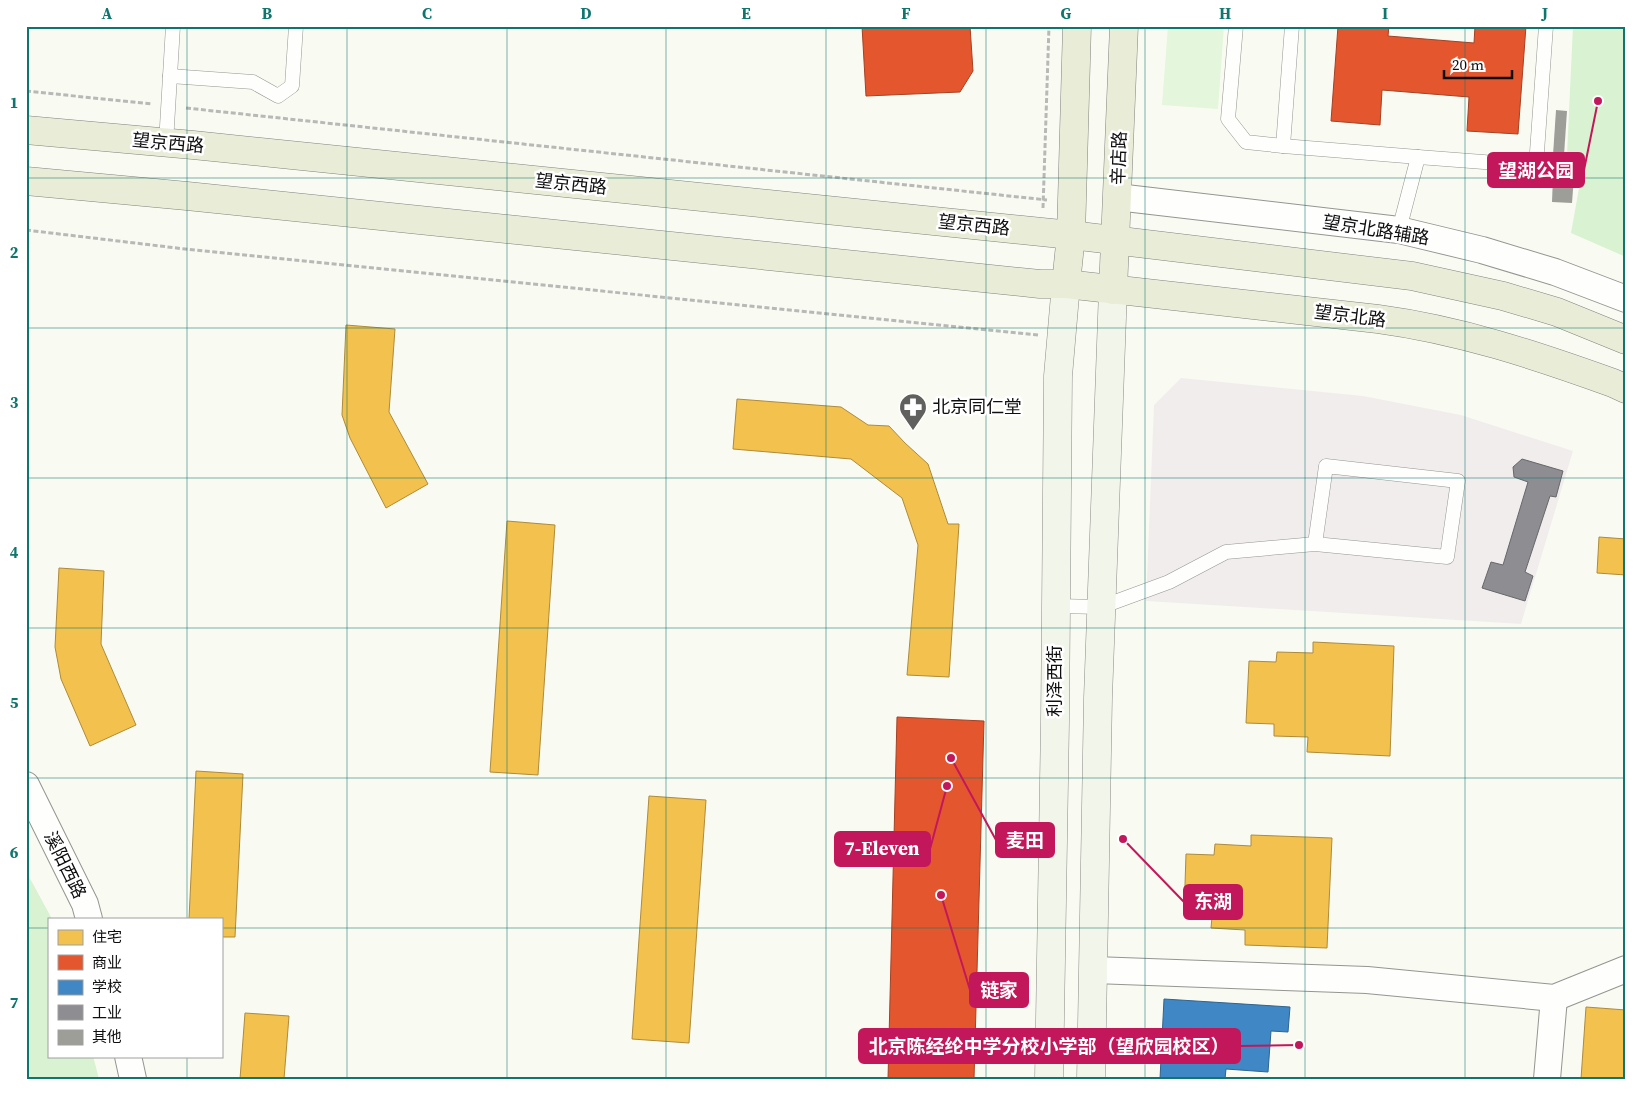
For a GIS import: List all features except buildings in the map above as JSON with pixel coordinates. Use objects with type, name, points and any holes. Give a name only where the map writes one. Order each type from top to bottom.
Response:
[{"type":"main road","points":[[26,181],[1040,284],[1066,284],[1071,235],[1077,26]]},
{"type":"main road","name":"辛店路","points":[[1113,290],[1124,26]]},
{"type":"main road","name":"望京西路","points":[[26,130],[1071,235],[1115,241]]},
{"type":"main road","points":[[1115,241],[1412,276],[1503,296],[1557,312],[1626,340]]},
{"type":"main road","name":"望京北路","points":[[1066,284],[1420,325],[1512,348],[1626,389]]},
{"type":"street","name":"望京北路辅路","points":[[1117,197],[1399,230],[1482,250],[1555,272],[1626,299]]},
{"type":"street","name":"利泽西街","points":[[1049,1079],[1058,376],[1066,284]]},
{"type":"street","points":[[1092,1079],[1101,607],[1113,290]]},
{"type":"street","name":"溪阳西路","points":[[26,785],[85,904],[89,918]]},
{"type":"street","points":[[1094,970],[1367,980],[1554,998],[1626,969]]},
{"type":"street","points":[[1547,1079],[1554,998]]},
{"type":"street","points":[[128,1058],[133,1079]]},
{"type":"lane","points":[[166,143],[173,26]]},
{"type":"lane","points":[[170,76],[253,82],[278,96],[292,86],[296,26]]},
{"type":"lane","points":[[1236,26],[1228,119],[1246,142],[1536,166],[1546,26]]},
{"type":"lane","points":[[1283,146],[1292,26]]},
{"type":"lane","points":[[1399,230],[1418,157]]},
{"type":"lane","points":[[1056,606],[1101,607],[1169,582],[1226,552],[1315,544],[1447,557],[1458,482],[1326,466],[1315,544]]},
{"type":"path","points":[[1041,232],[1044,199],[1049,26]]},
{"type":"path","points":[[26,91],[1071,202]]},
{"type":"path","points":[[26,230],[205,251],[1040,335],[1040,326]]},
{"type":"shaded area","points":[[1181,378],[1363,396],[1461,415],[1573,451],[1521,624],[1146,601],[1154,405]]},
{"type":"green space","points":[[1168,26],[1224,26],[1218,109],[1162,105]]},
{"type":"green space","points":[[1573,26],[1626,26],[1626,257],[1571,233],[1581,177],[1566,176]]},
{"type":"green space","points":[[26,871],[51,918],[48,918],[48,1058],[94,1058],[99,1079],[26,1079]]},
{"type":"place","name":"望湖公园","points":[[1598,101]]},
{"type":"place","name":"北京同仁堂","points":[[913,431]]},
{"type":"place","name":"麦田","points":[[951,758]]},
{"type":"place","name":"7-Eleven","points":[[947,786]]},
{"type":"place","name":"东湖","points":[[1123,839]]},
{"type":"place","name":"链家","points":[[941,895]]},
{"type":"place","name":"北京陈经纶中学分校小学部（望欣园校区）","points":[[1299,1045]]}]
